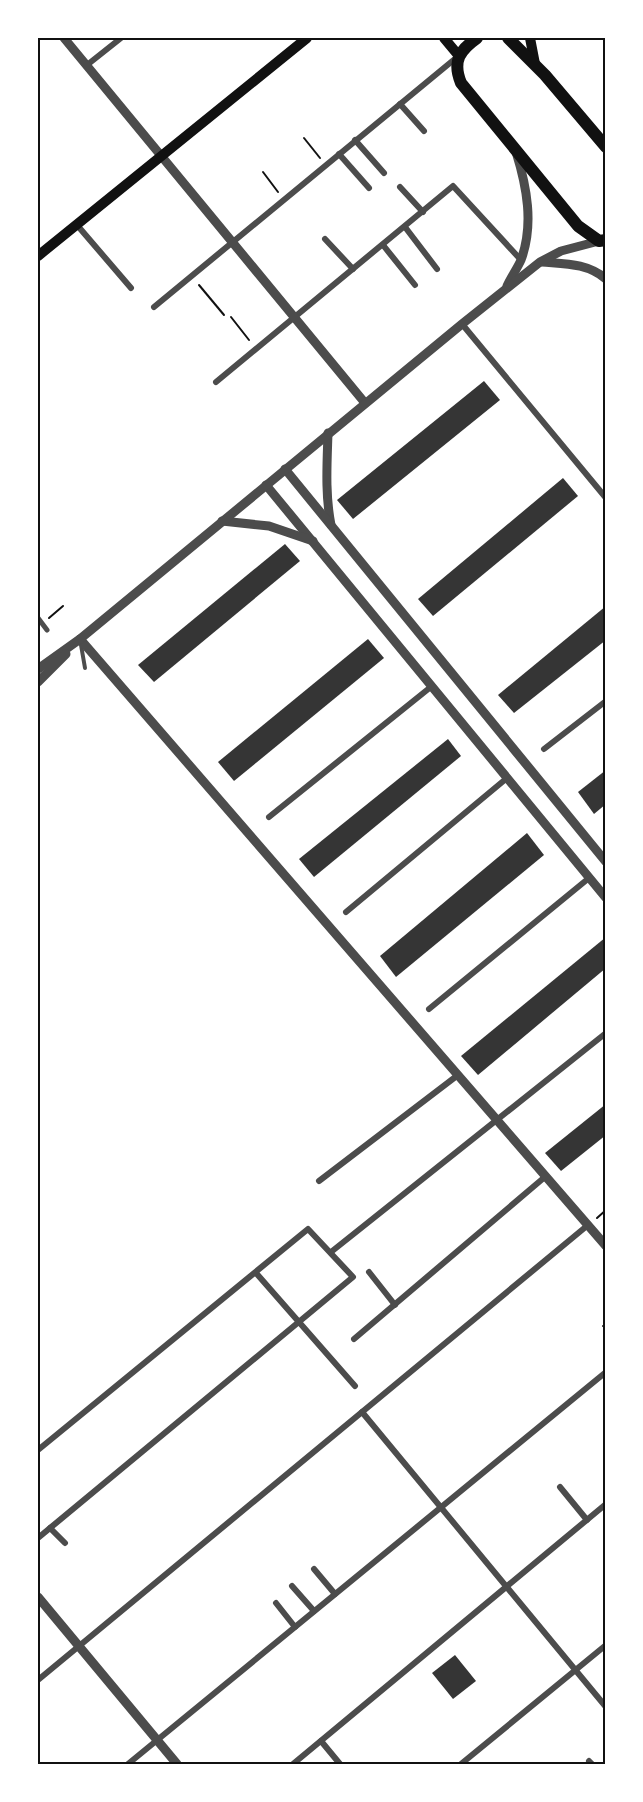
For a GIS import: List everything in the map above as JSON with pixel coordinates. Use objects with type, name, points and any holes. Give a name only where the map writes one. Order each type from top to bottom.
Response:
[{"type":"highway","points":[[508,38],[535,64],[606,147]]},
{"type":"highway","points":[[470,42],[456,68],[461,82],[578,226],[603,243]]},
{"type":"main road","points":[[38,256],[307,38]]},
{"type":"main road","points":[[444,38],[470,42]]},
{"type":"main road","points":[[530,38],[535,64]]},
{"type":"street","points":[[64,38],[365,403]]},
{"type":"street","points":[[87,65],[121,38]]},
{"type":"street","points":[[154,307],[400,104],[470,42]]},
{"type":"street","points":[[400,104],[424,131]]},
{"type":"street","points":[[355,140],[384,173]]},
{"type":"street","points":[[505,290],[521,260],[528,227],[524,179],[515,150]]},
{"type":"street","points":[[339,154],[369,188]]},
{"type":"street","points":[[216,382],[453,186],[521,260]]},
{"type":"street","points":[[400,188],[423,212]]},
{"type":"street","points":[[77,225],[131,288]]},
{"type":"street","points":[[405,227],[437,269]]},
{"type":"street","points":[[324,239],[353,269]]},
{"type":"street","points":[[38,669],[80,639],[365,403],[540,262],[561,251],[603,243]]},
{"type":"street","points":[[382,245],[415,285]]},
{"type":"street","points":[[540,262],[573,264],[595,270],[606,279]]},
{"type":"street","points":[[462,324],[606,498]]},
{"type":"street","points":[[328,434],[326,494],[331,528]]},
{"type":"street","points":[[285,470],[606,862]]},
{"type":"street","points":[[266,485],[606,898]]},
{"type":"street","points":[[222,521],[269,526],[315,542]]},
{"type":"street","points":[[38,618],[47,630]]},
{"type":"street","points":[[38,682],[80,639]]},
{"type":"street","points":[[80,639],[606,1246]]},
{"type":"street","points":[[269,817],[432,686]]},
{"type":"street","points":[[544,749],[606,701]]},
{"type":"street","points":[[346,912],[507,778]]},
{"type":"street","points":[[429,1009],[589,878]]},
{"type":"street","points":[[331,1252],[606,1033]]},
{"type":"street","points":[[320,1181],[458,1076]]},
{"type":"street","points":[[354,1339],[546,1176]]},
{"type":"street","points":[[38,1680],[588,1225]]},
{"type":"street","points":[[38,1450],[308,1229],[353,1277],[38,1538]]},
{"type":"street","points":[[369,1272],[395,1305]]},
{"type":"street","points":[[256,1273],[355,1386]]},
{"type":"street","points":[[128,1764],[606,1372]]},
{"type":"street","points":[[362,1412],[606,1707]]},
{"type":"street","points":[[560,1487],[587,1520]]},
{"type":"street","points":[[293,1764],[606,1504]]},
{"type":"street","points":[[50,1528],[65,1543]]},
{"type":"street","points":[[314,1569],[335,1594]]},
{"type":"street","points":[[292,1586],[314,1611]]},
{"type":"street","points":[[38,1598],[177,1764]]},
{"type":"street","points":[[276,1603],[295,1627]]},
{"type":"street","points":[[461,1764],[606,1645]]},
{"type":"street","points":[[321,1742],[340,1764]]},
{"type":"lane","points":[[80,639],[85,668]]},
{"type":"path","points":[[304,138],[325,165]]},
{"type":"path","points":[[263,172],[284,199]]},
{"type":"path","points":[[191,276],[224,315]]},
{"type":"path","points":[[231,317],[256,349]]},
{"type":"path","points":[[42,624],[63,606]]},
{"type":"building","points":[[484,381],[500,400],[353,519],[337,500]]},
{"type":"building","points":[[563,478],[578,496],[433,616],[418,599]]},
{"type":"building","points":[[285,544],[300,561],[154,682],[138,665]]},
{"type":"building","points":[[606,606],[606,640],[514,713],[498,695]]},
{"type":"building","points":[[368,639],[384,658],[234,781],[218,762]]},
{"type":"building","points":[[448,739],[461,756],[314,877],[299,859]]},
{"type":"building","points":[[606,770],[606,804],[594,814],[578,792]]},
{"type":"building","points":[[527,833],[544,855],[396,977],[380,956]]},
{"type":"building","points":[[606,937],[606,968],[478,1075],[461,1056]]},
{"type":"building","points":[[606,1104],[606,1135],[561,1171],[545,1153]]},
{"type":"building","points":[[455,1655],[476,1681],[453,1699],[432,1673]]}]
